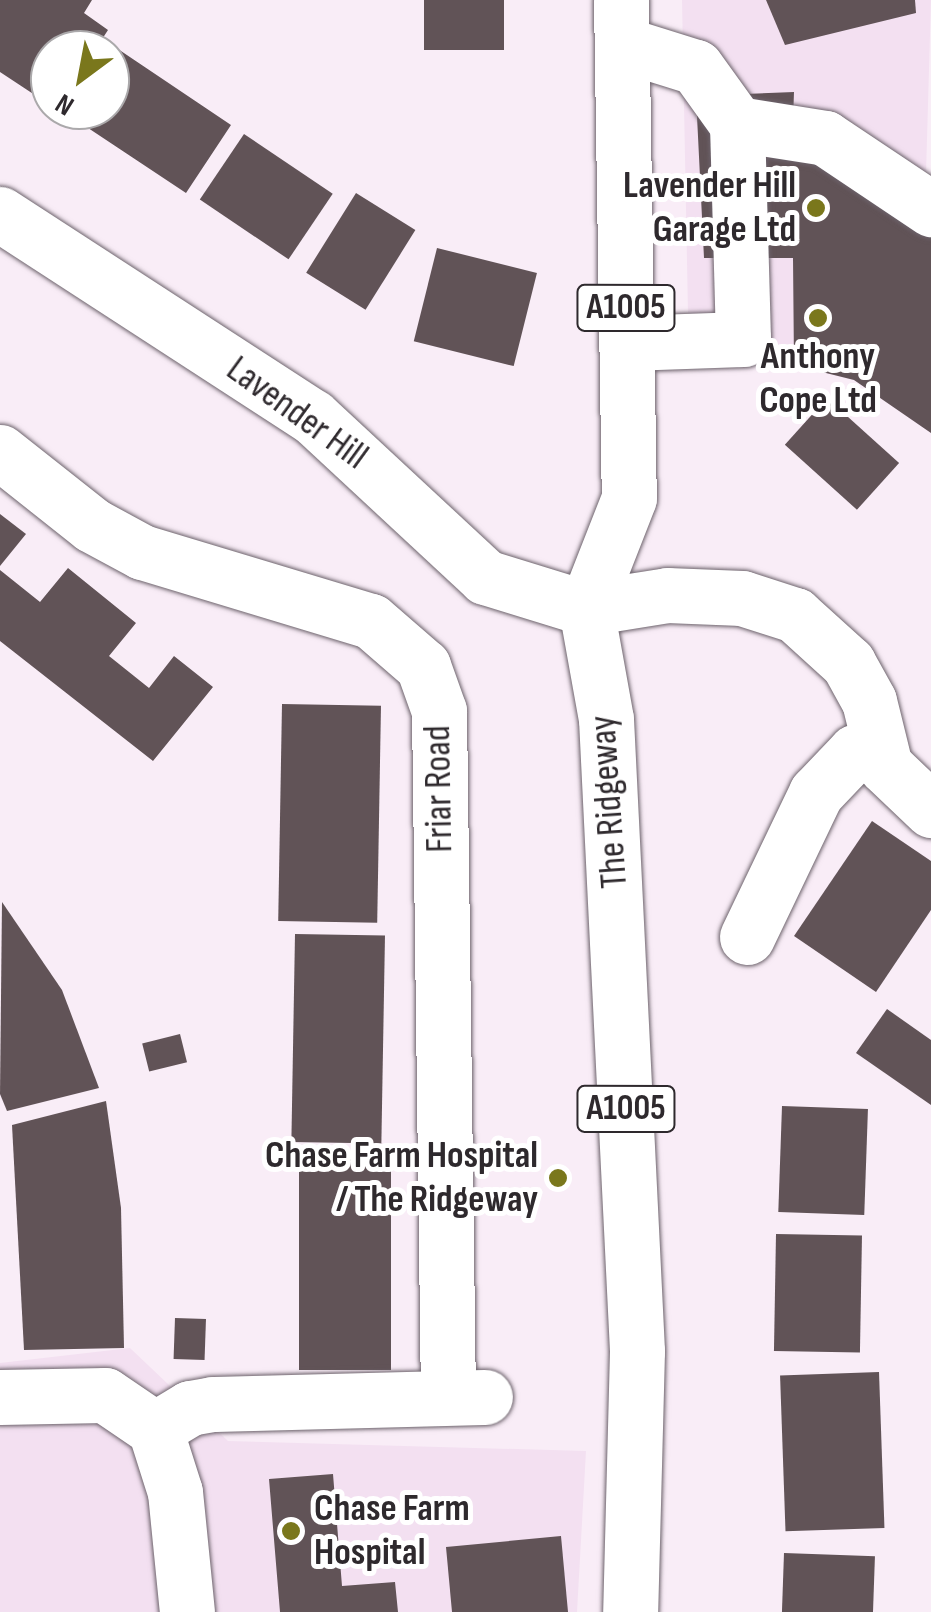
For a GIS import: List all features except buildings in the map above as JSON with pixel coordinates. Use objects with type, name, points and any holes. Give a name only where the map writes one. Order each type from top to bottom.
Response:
[{"type":"street","points":[[622,22],[696,67],[737,124],[743,339],[627,344]]},
{"type":"street","name":"A1005","points":[[586,608],[629,498],[622,22]]},
{"type":"street","points":[[737,124],[825,138],[931,209]]},
{"type":"street","name":"Lavender Hill","points":[[0,214],[313,417],[485,577],[586,608]]},
{"type":"street","name":"Friar Road","points":[[0,452],[92,524],[142,552],[371,620],[423,666],[439,712],[466,1397],[212,1404],[190,1408],[155,1429]]},
{"type":"street","points":[[586,608],[667,594],[742,598],[794,614],[848,663],[869,701],[880,747],[897,783],[931,810]]},
{"type":"street","name":"The Ridgeway","points":[[586,608],[606,719],[632,1232],[636,1351],[630,1612]]},
{"type":"street","points":[[747,938],[816,793],[854,752],[880,747]]},
{"type":"street","points":[[0,1397],[105,1395],[155,1429],[175,1492],[187,1612]]},
{"type":"shaded area","points":[[682,0],[931,0],[926,174],[931,433],[854,380],[794,365],[689,366]]},
{"type":"shaded area","name":"Chase Farm Hospital","points":[[130,1348],[228,1441],[586,1451],[577,1612],[0,1612],[0,1363]]},
{"type":"place","name":"Lavender Hill Garage Ltd","points":[[816,208]]},
{"type":"place","name":"Anthony Cope Ltd","points":[[818,318]]},
{"type":"place","name":"Chase Farm Hospital / The Ridgeway","points":[[558,1178]]},
{"type":"place","name":"Chase Farm Hospital","points":[[291,1531]]}]
